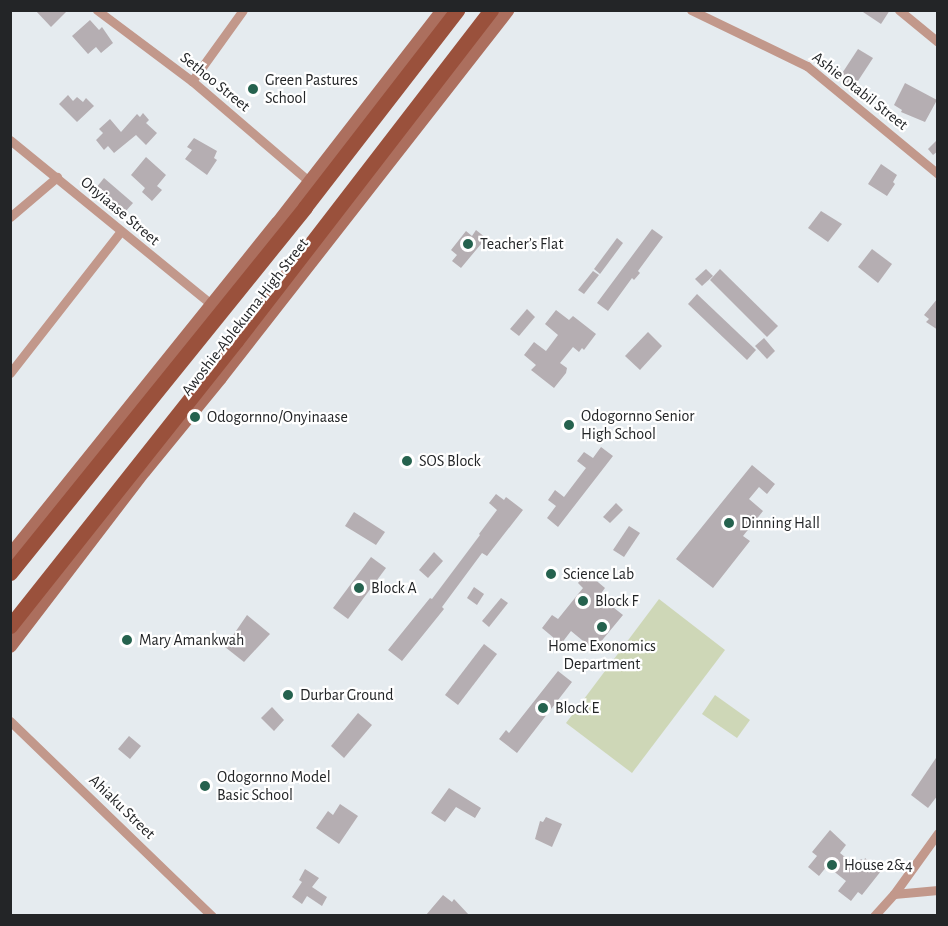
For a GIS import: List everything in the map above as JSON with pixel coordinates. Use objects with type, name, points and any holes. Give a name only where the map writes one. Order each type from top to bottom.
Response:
[{"type":"main road","name":"Awoshie-Ablekuma High Street","points":[[10,626],[216,375],[441,87],[474,31],[491,10]]},
{"type":"main road","name":"Awoshie-Ablekuma High Street","points":[[10,573],[131,413],[304,207],[452,11]]},
{"type":"main road","points":[[452,11],[469,17],[474,31]]},
{"type":"main road","points":[[278,223],[304,207]]},
{"type":"street","name":"Sethoo Street","points":[[97,10],[192,81],[310,182]]},
{"type":"street","points":[[192,81],[243,10]]},
{"type":"street","name":"Awoshie-Ablekuma High Street","points":[[441,87],[508,10]]},
{"type":"street","name":"Ashie Otabil Street","points":[[691,10],[807,66],[938,174]]},
{"type":"street","points":[[899,10],[938,42]]},
{"type":"street","name":"Awoshie-Ablekuma High Street","points":[[10,556],[131,413],[211,304],[452,11]]},
{"type":"street","name":"Onyiaase Street","points":[[10,140],[211,304]]},
{"type":"street","points":[[10,217],[57,177]]},
{"type":"street","points":[[10,373],[120,232]]},
{"type":"street","name":"Awoshie-Ablekuma High Street","points":[[10,646],[216,375]]},
{"type":"street","name":"Ahiaku Street","points":[[10,721],[212,915]]},
{"type":"street","points":[[874,915],[894,894],[938,832]]},
{"type":"street","points":[[894,894],[938,890]]},
{"type":"green space","points":[[659,599],[725,650],[632,773],[566,723]]},
{"type":"green space","points":[[715,695],[750,720],[737,738],[702,714]]},
{"type":"building","points":[[35,10],[68,10],[51,27]]},
{"type":"building","points":[[860,10],[890,10],[881,24]]},
{"type":"building","points":[[90,20],[99,30],[102,27],[113,43],[101,53],[96,47],[88,54],[72,36]]},
{"type":"building","points":[[858,49],[873,58],[854,87],[839,78]]},
{"type":"building","points":[[905,83],[937,100],[925,122],[901,112],[902,110],[894,105]]},
{"type":"building","points":[[68,95],[73,101],[77,97],[83,102],[86,98],[94,106],[77,122],[59,104]]},
{"type":"building","points":[[143,113],[149,120],[146,123],[157,133],[146,145],[136,135],[114,153],[108,146],[104,150],[96,140],[103,133],[99,129],[110,119],[121,132],[137,114],[140,117]]},
{"type":"building","points":[[194,138],[217,151],[214,158],[217,160],[207,175],[185,159],[192,150],[187,147]]},
{"type":"building","points":[[938,139],[938,151],[933,155],[928,149]]},
{"type":"building","points":[[146,157],[166,175],[157,186],[162,190],[152,201],[142,192],[145,188],[131,175]]},
{"type":"building","points":[[881,164],[897,175],[893,182],[895,184],[887,196],[868,184]]},
{"type":"building","points":[[104,178],[133,203],[125,212],[96,188]]},
{"type":"building","points":[[821,211],[842,224],[828,242],[808,228]]},
{"type":"building","points":[[652,229],[663,237],[638,271],[640,273],[634,280],[632,278],[608,311],[597,303]]},
{"type":"building","name":"Teacher’s Flat","points":[[476,230],[486,238],[461,268],[452,261],[457,255],[451,250],[466,231],[472,236]]},
{"type":"building","points":[[617,238],[623,243],[600,274],[594,269]]},
{"type":"building","points":[[872,249],[892,264],[878,283],[858,267]]},
{"type":"building","points":[[706,269],[713,276],[702,286],[695,279]]},
{"type":"building","points":[[720,269],[778,326],[767,337],[710,280]]},
{"type":"building","points":[[593,271],[599,275],[584,294],[578,290]]},
{"type":"building","points":[[697,294],[756,350],[747,360],[688,304]]},
{"type":"building","points":[[938,298],[938,330],[926,322],[929,319],[924,315]]},
{"type":"building","points":[[527,309],[535,317],[519,336],[510,329]]},
{"type":"building","points":[[556,310],[569,320],[573,316],[596,334],[584,350],[582,348],[579,352],[573,347],[560,363],[567,368],[566,373],[554,388],[531,370],[536,365],[524,355],[534,342],[546,351],[558,335],[545,324]]},
{"type":"building","points":[[648,332],[662,346],[640,370],[625,356]]},
{"type":"building","points":[[764,338],[775,351],[767,359],[755,346]]},
{"type":"building","points":[[601,447],[613,456],[558,527],[547,518],[556,506],[548,500],[555,490],[564,497],[586,468],[577,461],[584,452],[593,458]]},
{"type":"building","name":"Dinning Hall","points":[[752,465],[775,484],[767,494],[759,487],[749,499],[763,511],[743,536],[750,541],[713,588],[676,559]]},
{"type":"building","points":[[496,494],[504,500],[506,497],[523,510],[487,556],[482,553],[442,607],[444,609],[402,661],[388,650],[430,598],[432,599],[480,535],[497,510],[489,503]]},
{"type":"building","points":[[616,503],[623,510],[610,523],[603,517]]},
{"type":"building","points":[[354,512],[385,532],[376,545],[345,526]]},
{"type":"building","points":[[629,526],[640,533],[624,557],[613,550]]},
{"type":"building","points":[[434,552],[443,561],[428,578],[419,570]]},
{"type":"building","name":"Block A","points":[[371,557],[386,568],[348,619],[333,608]]},
{"type":"building","points":[[586,572],[605,588],[599,596],[623,615],[594,650],[571,631],[561,644],[542,628],[552,615],[558,619],[583,588],[578,583]]},
{"type":"building","points":[[474,587],[484,594],[477,605],[467,598]]},
{"type":"building","points":[[501,598],[508,603],[489,627],[482,621]]},
{"type":"building","points":[[247,615],[270,634],[244,662],[225,647]]},
{"type":"building","points":[[484,644],[497,654],[458,705],[445,695]]},
{"type":"building","name":"Block E","points":[[558,671],[572,682],[517,753],[499,739],[506,730],[509,733]]},
{"type":"building","points":[[272,707],[284,720],[274,731],[261,718]]},
{"type":"building","points":[[358,713],[372,725],[344,758],[331,746]]},
{"type":"building","points":[[129,736],[141,746],[130,759],[118,749]]},
{"type":"building","points":[[938,755],[938,795],[928,808],[911,795]]},
{"type":"building","points":[[449,788],[481,808],[475,818],[456,807],[445,822],[431,813]]},
{"type":"building","points":[[340,804],[358,816],[339,844],[316,828],[328,811],[333,815]]},
{"type":"building","points":[[546,817],[562,824],[552,847],[535,839],[540,821],[543,822]]},
{"type":"building","name":"House 2&4","points":[[830,830],[846,845],[840,853],[856,866],[861,859],[864,861],[865,858],[881,871],[862,895],[858,892],[851,901],[838,891],[846,881],[827,866],[819,876],[808,867],[817,856],[812,852]]},
{"type":"building","points":[[305,869],[319,878],[312,887],[327,897],[322,906],[307,896],[302,904],[292,897],[302,882],[299,880]]},
{"type":"building","points":[[443,895],[452,902],[454,899],[469,915],[426,915]]},
{"type":"place","name":"Green Pastures School","points":[[253,89]]},
{"type":"place","name":"Teacher’s Flat","points":[[468,244]]},
{"type":"place","name":"Odogornno/Onyinaase","points":[[195,417]]},
{"type":"place","name":"Odogornno Senior High School","points":[[569,425]]},
{"type":"place","name":"SOS Block","points":[[407,461]]},
{"type":"place","name":"Dinning Hall","points":[[729,523]]},
{"type":"place","name":"Science Lab","points":[[551,574]]},
{"type":"place","name":"Block A","points":[[359,588]]},
{"type":"place","name":"Block F","points":[[583,601]]},
{"type":"place","name":"Home Exonomics Department","points":[[602,627]]},
{"type":"place","name":"Mary Amankwah","points":[[127,640]]},
{"type":"place","name":"Durbar Ground","points":[[288,695]]},
{"type":"place","name":"Block E","points":[[543,708]]},
{"type":"place","name":"Odogornno Model Basic School","points":[[205,786]]},
{"type":"place","name":"House 2&4","points":[[832,865]]}]
